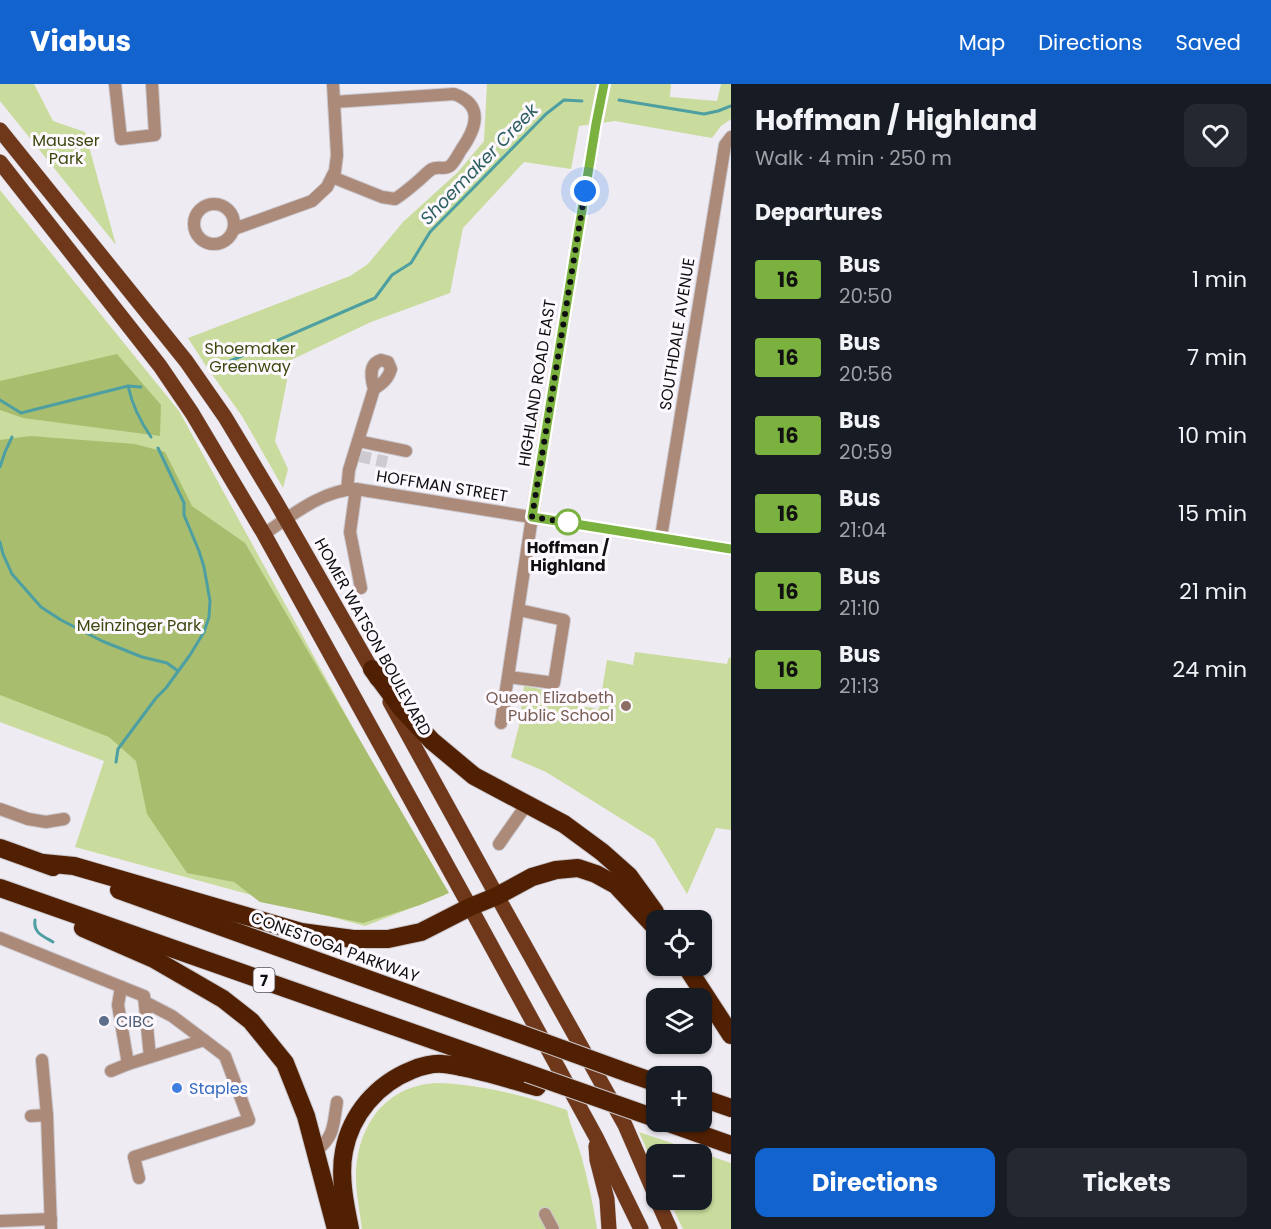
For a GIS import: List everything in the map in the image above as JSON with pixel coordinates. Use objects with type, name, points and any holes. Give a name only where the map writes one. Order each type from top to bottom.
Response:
[{"type":"highway","points":[[372,669],[401,708],[432,741],[474,776],[564,824],[629,876],[653,910]]},
{"type":"highway","name":"CONESTOGA PARKWAY","points":[[0,848],[646,1079]]},
{"type":"highway","points":[[43,863],[74,866],[301,932],[353,939],[388,939],[421,932],[466,901],[496,896],[532,877],[556,870],[578,868],[596,874],[616,885],[646,917]]},
{"type":"highway","points":[[0,888],[27,905],[154,959],[223,999],[251,1021],[285,1063],[306,1116],[336,1229]]},
{"type":"highway","name":"7","points":[[0,888],[532,1080],[600,1099],[646,1115]]},
{"type":"highway","points":[[693,976],[731,1035]]},
{"type":"highway","points":[[350,1229],[342,1183],[344,1152],[351,1130],[362,1109],[375,1093],[393,1079],[425,1065],[444,1064],[532,1080]]},
{"type":"highway","points":[[712,1101],[731,1108]]},
{"type":"highway","name":"7","points":[[694,1132],[731,1145]]},
{"type":"main road","name":"HOMER WATSON BOULEVARD","points":[[0,130],[186,361],[225,417],[372,669],[625,1125],[646,1174]]},
{"type":"main road","points":[[1,164],[160,366],[192,413],[264,534],[596,1137],[641,1229]]},
{"type":"main road","points":[[596,1137],[597,1160],[607,1199],[609,1229]]},
{"type":"main road","name":"HOMER WATSON BOULEVARD","points":[[662,1210],[670,1229]]},
{"type":"street","points":[[115,84],[121,139],[155,135],[152,84]]},
{"type":"street","points":[[234,229],[312,201],[327,187],[335,171],[337,155],[333,84]]},
{"type":"street","name":"HIGHLAND ROAD EAST","points":[[501,723],[532,517],[604,84]]},
{"type":"street","points":[[332,177],[382,197],[395,199],[431,169],[451,165],[473,130],[475,113],[468,101],[454,94],[334,102]]},
{"type":"street","name":"SOUTHDALE AVENUE","points":[[661,537],[725,145],[731,137]]},
{"type":"street","points":[[1,164],[17,152]]},
{"type":"street","points":[[361,588],[350,532],[352,490],[349,470],[356,455],[374,389]]},
{"type":"street","points":[[358,441],[406,451]]},
{"type":"street","name":"HOFFMAN STREET","points":[[264,534],[333,493],[352,490],[731,549]]},
{"type":"street","points":[[509,676],[554,683],[564,620],[519,610]]},
{"type":"street","points":[[499,844],[527,804]]},
{"type":"street","points":[[0,809],[28,819],[46,822],[64,819]]},
{"type":"street","points":[[0,938],[144,996],[150,1057]]},
{"type":"street","points":[[121,987],[118,1005],[128,1064]]},
{"type":"street","points":[[139,1178],[134,1157],[249,1120],[225,1056],[172,1016],[145,1002]]},
{"type":"street","points":[[111,1071],[204,1040]]},
{"type":"street","points":[[0,1221],[51,1224],[47,1115],[42,1060]]},
{"type":"street","points":[[316,1151],[329,1140],[337,1102]]},
{"type":"street","points":[[31,1116],[47,1115]]},
{"type":"street","points":[[545,1214],[553,1229]]},
{"type":"green space","name":"Mausser Park","points":[[0,84],[34,84],[53,121],[85,132],[116,245],[0,101]]},
{"type":"green space","name":"Shoemaker Greenway","points":[[487,84],[671,84],[670,97],[717,101],[721,84],[731,84],[731,119],[721,126],[712,138],[615,121],[579,126],[571,169],[524,162],[463,228],[450,293],[371,322],[291,360],[275,441],[288,469],[283,488],[242,416],[188,338],[350,276],[368,264],[403,222],[458,172],[484,141]]},
{"type":"green space","name":"Meinzinger Park","points":[[0,190],[179,411],[445,895],[365,926],[75,847],[104,761],[0,722]]},
{"type":"green space","points":[[117,354],[161,405],[160,436],[23,418],[0,410],[0,381]]},
{"type":"green space","name":"Meinzinger Park","points":[[30,436],[135,444],[165,452],[192,506],[245,543],[449,893],[363,923],[260,902],[234,882],[187,873],[147,814],[136,761],[109,737],[0,695],[0,440]]},
{"type":"green space","points":[[635,652],[727,664],[729,657],[731,658],[731,830],[716,828],[687,894],[654,839],[546,772],[511,757],[519,726],[524,686],[567,694],[567,704],[599,709],[607,660],[633,665]]},
{"type":"green space","points":[[436,1083],[503,1092],[567,1110],[586,1174],[597,1229],[362,1229],[356,1178],[357,1160],[367,1127],[387,1101],[401,1092],[417,1086]]},
{"type":"green space","points":[[639,1132],[675,1144],[646,1144],[646,1148]]},
{"type":"green space","points":[[712,1157],[731,1163],[731,1229],[683,1229],[674,1210],[712,1210]]},
{"type":"waterway","name":"Shoemaker Creek","points":[[221,365],[375,298],[392,275],[411,263],[430,232],[546,114],[564,100],[582,101]]},
{"type":"waterway","name":"Shoemaker Creek","points":[[619,100],[704,114],[731,106]]},
{"type":"waterway","points":[[128,386],[137,412],[151,437]]},
{"type":"waterway","name":"Shoemaker Creek","points":[[0,400],[21,413],[128,386],[141,387]]},
{"type":"waterway","points":[[0,467],[12,437]]},
{"type":"waterway","points":[[116,762],[118,749],[190,655],[204,632],[209,617],[210,601],[204,567],[184,515],[184,503],[158,448]]},
{"type":"waterway","points":[[0,542],[12,574],[41,607],[102,641],[142,657],[167,663],[178,671]]},
{"type":"waterway","points":[[35,920],[37,931],[53,942]]},
{"type":"tunnel","points":[[359,456],[387,462]]},
{"type":"bus line","name":"16","points":[[604,84],[532,517],[731,549]]},
{"type":"place","name":"Hoffman / Highland","points":[[568,522]]},
{"type":"place","name":"Queen Elizabeth Public School","points":[[626,706]]},
{"type":"place","name":"CIBC","points":[[104,1021]]},
{"type":"place","name":"Staples","points":[[177,1088]]},
{"type":"route","points":[[568,522],[571,523],[532,517],[585,191]]}]
